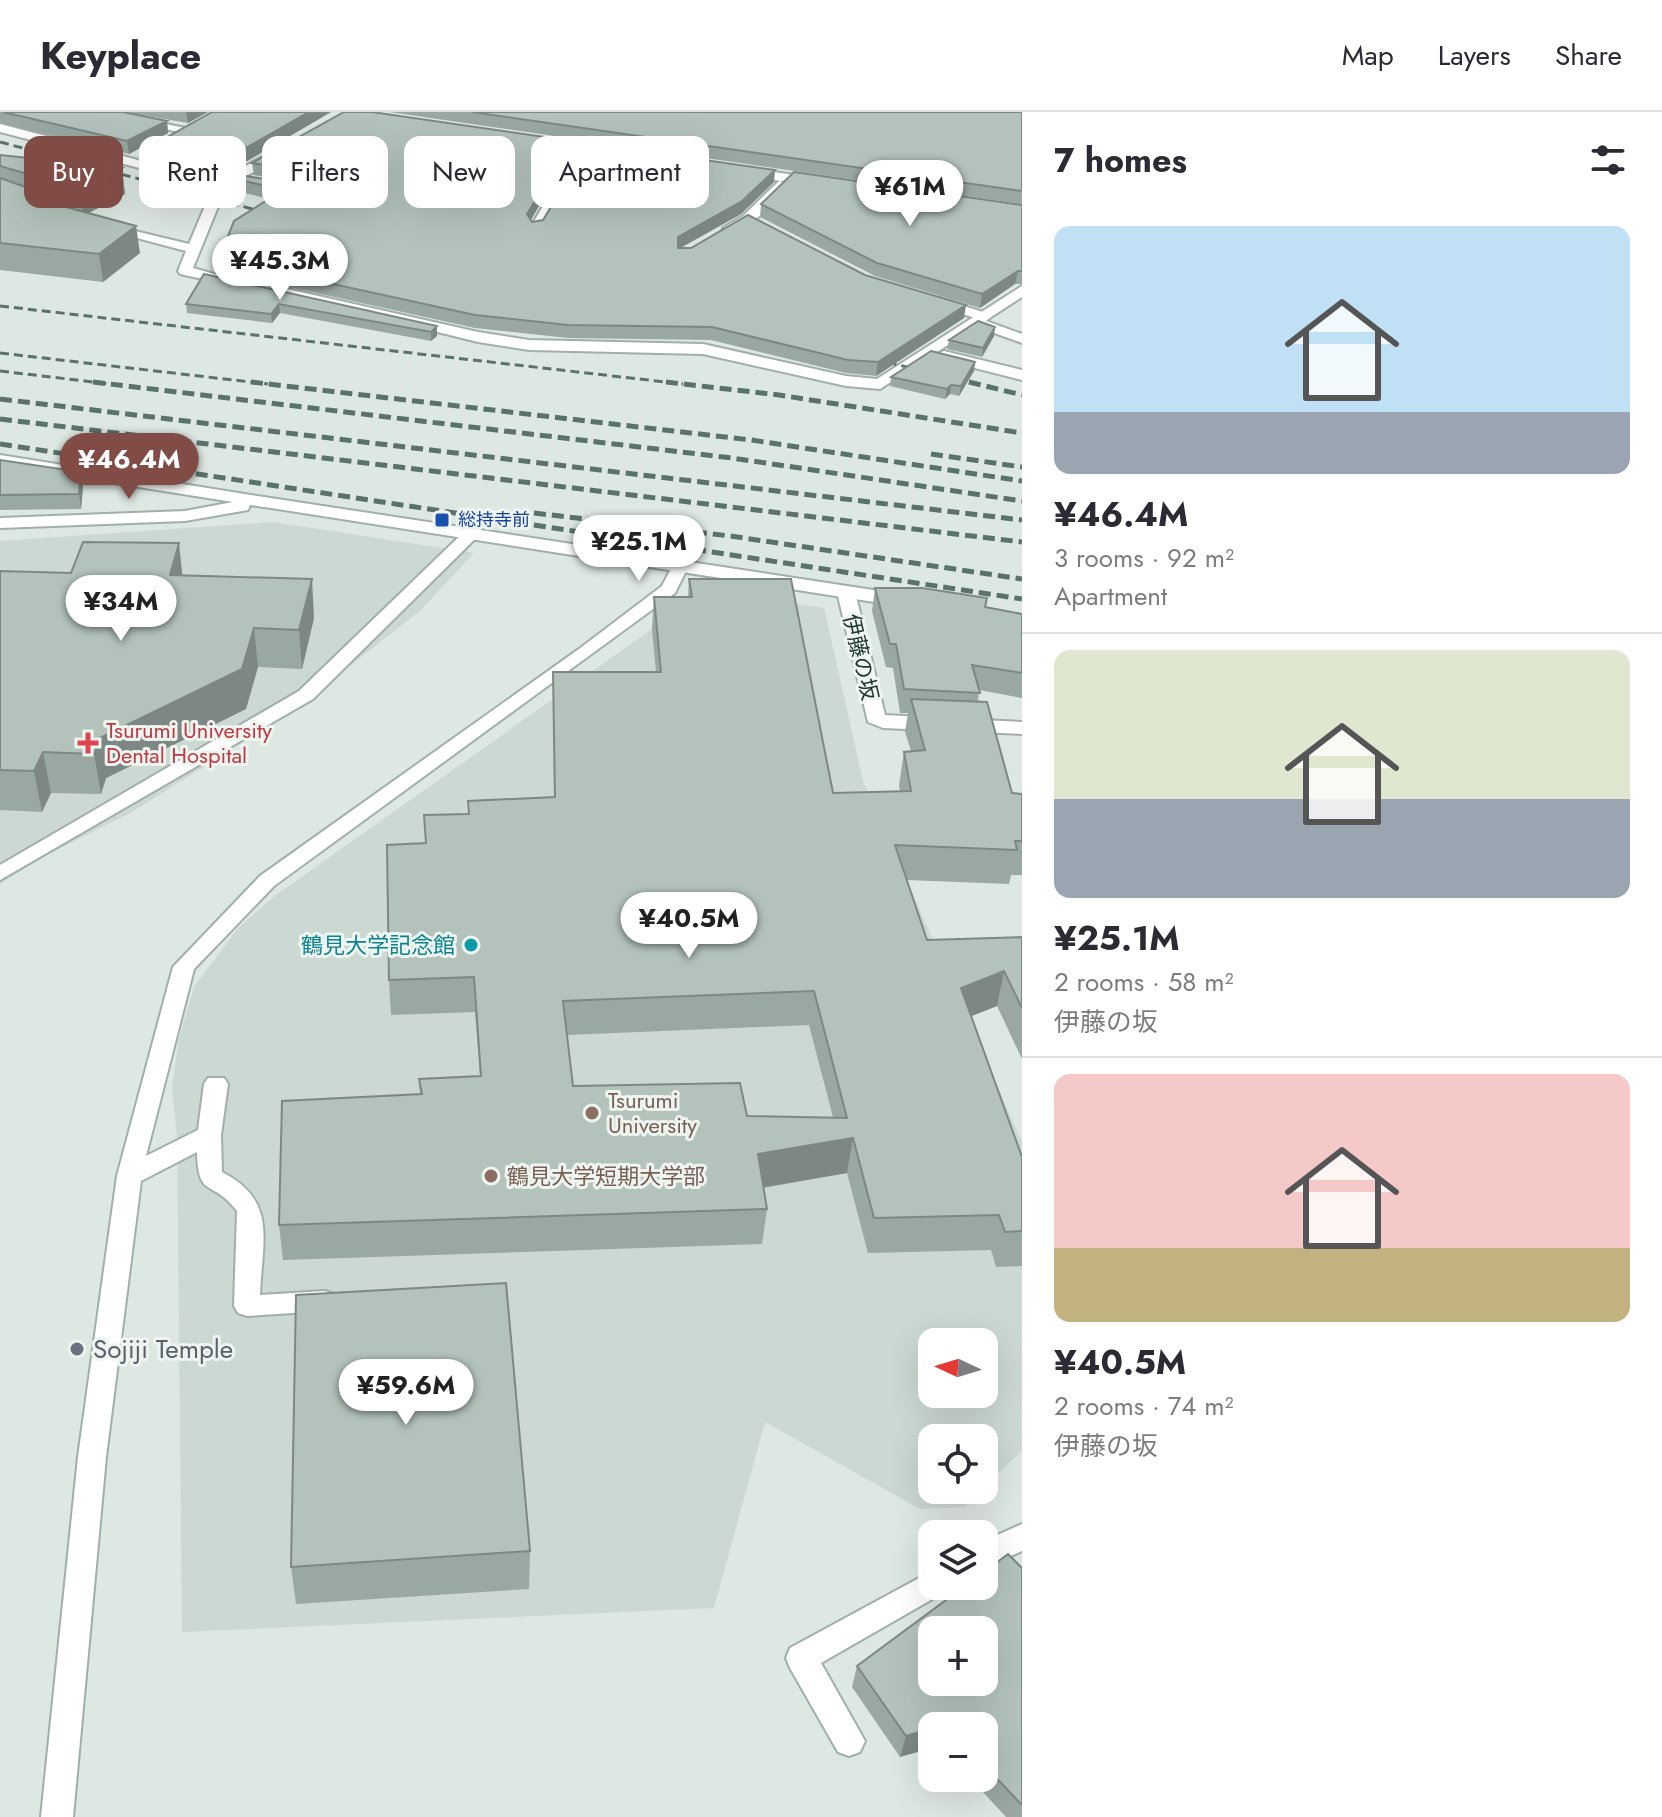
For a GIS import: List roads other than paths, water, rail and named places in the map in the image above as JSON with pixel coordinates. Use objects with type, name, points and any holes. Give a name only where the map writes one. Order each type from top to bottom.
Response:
[{"type":"street","points":[[88,112],[195,127],[130,162]]},
{"type":"street","points":[[0,128],[139,164]]},
{"type":"street","points":[[729,170],[836,184]]},
{"type":"street","points":[[211,208],[185,271],[503,341],[529,345],[703,349],[846,381],[880,384],[1022,290]]},
{"type":"street","points":[[92,225],[194,249]]},
{"type":"street","points":[[930,353],[1022,375]]},
{"type":"street","points":[[0,460],[919,603]]},
{"type":"street","points":[[0,523],[185,516],[264,502]]},
{"type":"street","name":"伊藤の坂","points":[[846,592],[875,718],[883,722],[1022,728]]},
{"type":"lane","points":[[708,242],[753,222],[789,178]]},
{"type":"lane","points":[[536,228],[548,208]]},
{"type":"lane","points":[[928,299],[1022,339]]},
{"type":"lane","points":[[0,874],[306,695],[472,533]]},
{"type":"lane","points":[[57,1817],[92,1457],[129,1176],[184,967],[267,881],[585,653],[669,589],[680,567]]},
{"type":"lane","points":[[216,1084],[209,1135],[210,1177],[235,1190],[250,1209],[247,1306],[341,1300]]},
{"type":"lane","points":[[129,1176],[209,1135]]},
{"type":"lane","points":[[998,1548],[1022,1537]]},
{"type":"lane","points":[[849,1741],[801,1658],[918,1592]]},
{"type":"railway","points":[[0,142],[275,215]]},
{"type":"railway","points":[[0,306],[683,384]]},
{"type":"railway","points":[[0,353],[268,384]]},
{"type":"railway","points":[[874,359],[977,384]]},
{"type":"railway","points":[[0,371],[110,384]]},
{"type":"railway","points":[[93,382],[732,458],[1022,501]]},
{"type":"railway","points":[[251,382],[751,440],[1022,481]]},
{"type":"railway","points":[[666,382],[779,395],[1022,433]]},
{"type":"railway","points":[[969,382],[1022,395]]},
{"type":"railway","points":[[0,399],[1022,520]]},
{"type":"railway","points":[[0,419],[1022,542]]},
{"type":"railway","points":[[0,444],[1022,599]]},
{"type":"railway","points":[[931,454],[1022,467]]},
{"type":"railway","points":[[534,513],[730,536],[1022,579]]},
{"type":"place","name":"総持寺前","points":[[442,520]]},
{"type":"place","name":"Tsurumi University Dental Hospital","points":[[88,743]]},
{"type":"place","name":"鶴見大学記念館","points":[[471,945]]},
{"type":"place","name":"Tsurumi University","points":[[592,1113]]},
{"type":"place","name":"鶴見大学短期大学部","points":[[491,1176]]},
{"type":"place","name":"Sojiji Temple","points":[[77,1349]]}]
